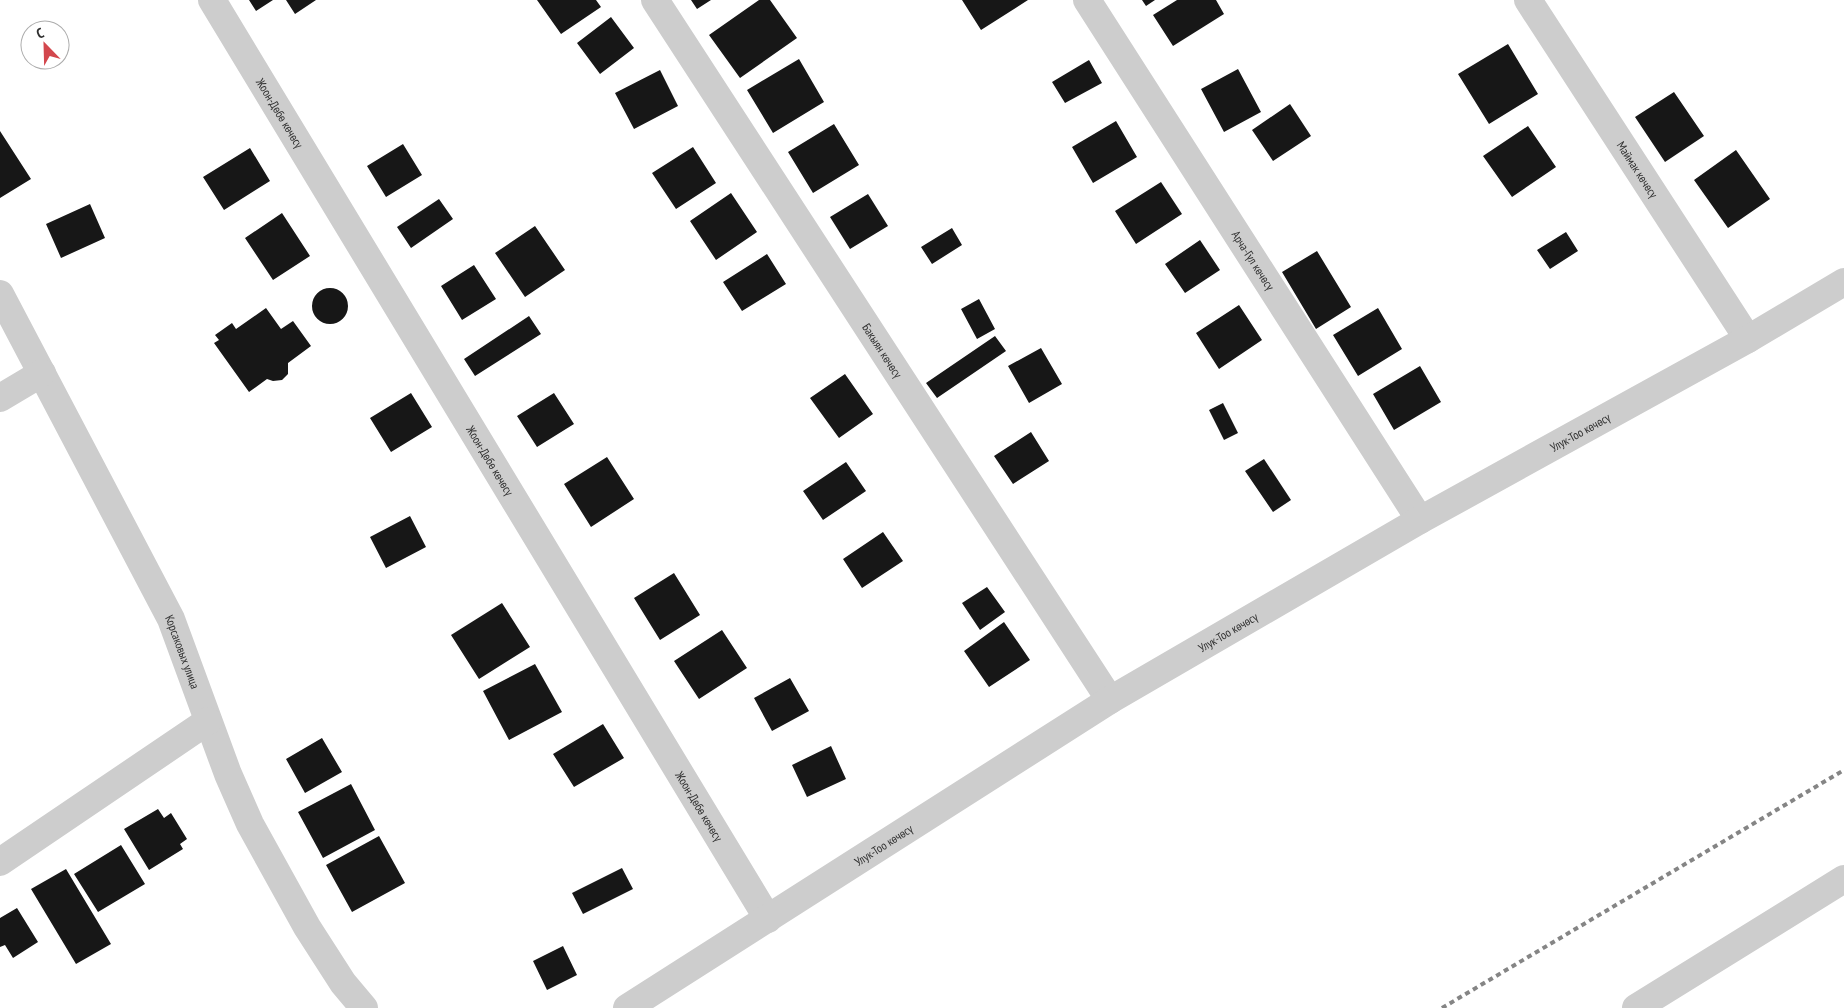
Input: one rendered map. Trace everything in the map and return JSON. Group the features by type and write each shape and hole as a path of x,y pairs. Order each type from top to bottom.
{"street":[{"name":"Жоон-Дөбө көчөсү","path":"212,0 768,919"},
{"name":"Бакыян көчөсү","path":"655,0 1110,700"},
{"name":"Арча-Гүл көчөсү","path":"1087,0 1420,520"},
{"name":"Маймак көчөсү","path":"1528,0 1748,338"},
{"name":"Улук-Тоо көчөсү","path":"627,1008 1110,700 1420,520 1748,338 1844,282"},
{"name":"Корсаковых улица","path":"0,294 170,619 228,774 275,873 343,983 364,1008"},
{"path":"0,398 42,373"},
{"path":"0,862 208,721"},
{"path":"1636,1008 1844,879"}],"building":[{"path":"249,0 273,0 256,11"},
{"path":"286,0 316,0 295,14"},
{"path":"537,0 596,0 601,7 561,34"},
{"path":"691,0 711,0 697,9"},
{"path":"759,0 770,0 797,38 740,78 709,35"},
{"path":"962,0 1028,0 981,30"},
{"path":"1142,0 1155,0 1146,6"},
{"path":"1177,0 1216,0 1224,14 1173,46 1153,15"},
{"path":"611,17 634,48 600,74 577,43"},
{"path":"1508,44 1538,94 1489,124 1458,74"},
{"path":"799,59 824,102 773,133 747,90"},
{"path":"1089,60 1102,83 1065,103 1052,82"},
{"path":"1238,69 1261,112 1224,132 1201,89"},
{"path":"660,70 678,106 634,129 615,93"},
{"path":"1674,92 1704,136 1665,162 1635,117"},
{"path":"1290,104 1311,136 1273,161 1252,130"},
{"path":"1116,121 1137,157 1093,183 1072,147"},
{"path":"834,124 859,165 813,193 788,152"},
{"path":"1528,126 1556,167 1512,197 1483,156"},
{"path":"0,131 31,179 0,198"},
{"path":"403,144 422,175 386,197 367,166"},
{"path":"693,147 716,183 676,209 652,173"},
{"path":"250,148 270,181 224,210 203,177"},
{"path":"1736,150 1770,199 1728,228 1694,180"},
{"path":"1161,182 1182,214 1136,244 1115,211"},
{"path":"731,193 757,232 716,260 690,221"},
{"path":"868,194 888,226 850,249 830,217"},
{"path":"439,199 453,219 411,248 397,227"},
{"path":"90,204 105,238 61,258 46,224"},
{"path":"282,213 310,256 273,280 245,238"},
{"path":"535,226 565,270 525,297 495,253"},
{"path":"952,228 962,245 932,264 921,247"},
{"path":"1566,232 1578,251 1550,269 1537,250"},
{"path":"1200,240 1220,270 1185,293 1165,264"},
{"path":"1317,251 1351,307 1316,329 1282,272"},
{"path":"767,254 786,284 742,311 723,282"},
{"path":"474,265 496,299 462,320 441,286"},
{"path":"330,288 342,294 348,306 342,318 330,324 318,318 312,306 318,294"},
{"path":"979,299 995,329 977,339 961,309"},
{"path":"1239,305 1262,340 1219,369 1196,333"},
{"path":"266,308 281,329 293,321 311,346 288,363 288,374 282,380 273,381 267,379 249,392 214,343 219,340 215,335 232,323 236,329"},
{"path":"1378,308 1402,349 1358,376 1333,335"},
{"path":"529,316 541,334 475,376 464,359"},
{"path":"995,336 1006,351 937,398 926,383"},
{"path":"1041,348 1062,384 1029,403 1008,366"},
{"path":"1420,366 1441,402 1394,430 1373,394"},
{"path":"845,374 873,414 839,438 810,398"},
{"path":"411,393 432,427 391,452 370,418"},
{"path":"554,393 574,424 537,447 517,416"},
{"path":"1223,403 1238,433 1224,440 1209,410"},
{"path":"1031,432 1049,461 1013,484 994,456"},
{"path":"607,457 634,499 591,527 564,484"},
{"path":"1264,459 1291,500 1273,512 1245,471"},
{"path":"846,462 866,491 823,520 803,491"},
{"path":"410,516 426,547 386,568 370,537"},
{"path":"883,532 903,561 862,588 843,559"},
{"path":"674,573 700,615 660,640 634,598"},
{"path":"987,587 1005,612 980,630 962,603"},
{"path":"502,603 530,647 479,679 451,635"},
{"path":"1004,622 1030,660 989,687 964,651"},
{"path":"722,630 747,668 699,699 674,661"},
{"path":"535,664 562,712 509,740 483,691"},
{"path":"790,678 809,711 772,731 754,698"},
{"path":"603,724 624,758 574,787 553,754"},
{"path":"322,738 342,772 305,793 286,759"},
{"path":"831,746 846,779 807,797 792,765"},
{"path":"351,784 375,830 323,858 298,812"},
{"path":"158,809 164,818 171,813 187,839 180,844 183,849 149,870 124,829"},
{"path":"379,836 405,883 352,912 326,865"},
{"path":"121,845 145,884 98,912 74,874"},
{"path":"622,868 633,889 583,914 572,893"},
{"path":"66,869 111,944 76,964 31,889"},
{"path":"17,908 38,942 13,958 5,945 0,947 0,918"},
{"path":"563,946 577,975 547,990 533,961"}],"railway":[{"path":"1442,1008 1844,770"}]}
